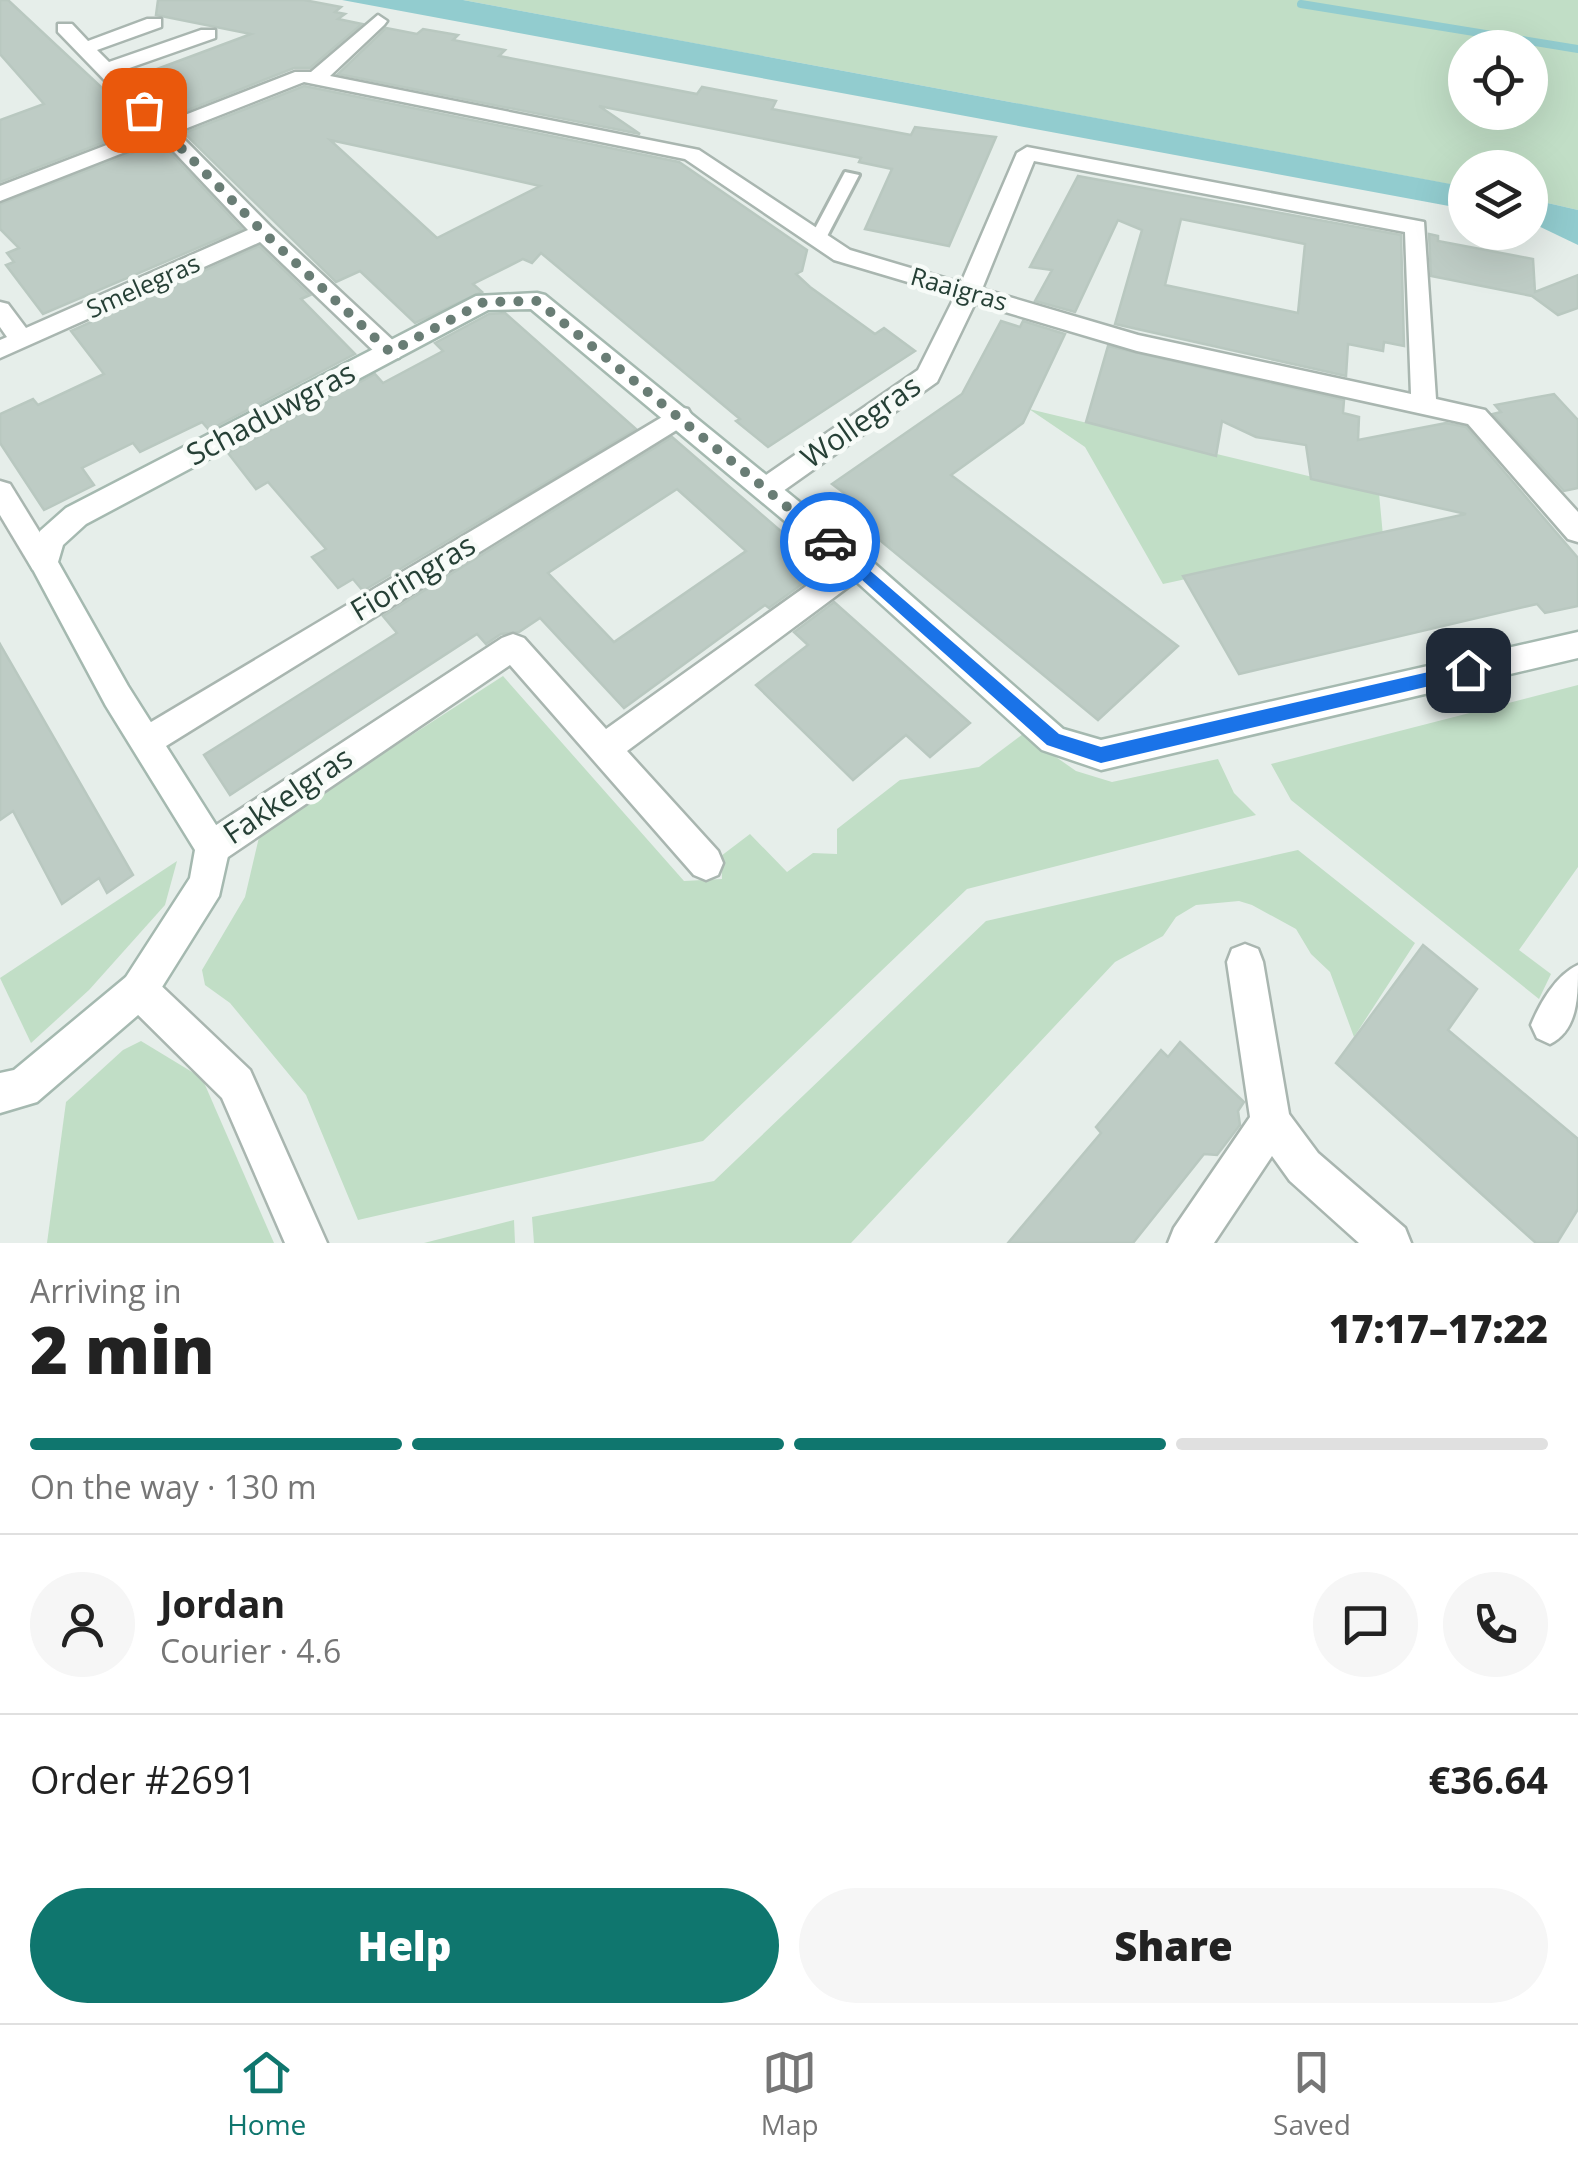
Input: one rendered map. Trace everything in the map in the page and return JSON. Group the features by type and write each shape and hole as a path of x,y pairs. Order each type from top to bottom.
{"street":[{"name":"Raaigras","path":"316,78 378,21"},
{"path":"84,49 154,23"},
{"path":"65,28 263,232 390,352"},
{"path":"104,70 208,34"},
{"name":"Raaigras","path":"0,194 302,76 692,154 842,255 1137,344 1476,417 1578,532"},
{"name":"Wollegras","path":"766,489 928,376 970,292 1028,153 1416,227 1424,407"},
{"name":"Smelegras","path":"11,345 263,232"},
{"name":"Schaduwgras","path":"43,562 50,539 76,516 484,302 537,301 857,565 1053,740 1101,755 1578,644"},
{"path":"0,310 11,345"},
{"name":"Fioringras","path":"147,741 680,416"},
{"path":"0,491 81,636 213,846"},
{"path":"605,748 857,565"},
{"name":"Fakkelgras","path":"11,1090 139,990 207,884 213,846 513,647 706,863"},
{"path":"1244,962 1271,1122 1304,1167 1390,1243"},
{"path":"1550,1026 1578,984"},
{"path":"139,990 236,1084 306,1243"},
{"path":"1189,1243 1271,1122"}],"lane":[{"path":"818,238 851,175"}],"green space":[{"path":"463,0 1578,0 1578,210 1548,203 1548,150 1448,150 1448,184"},
{"path":"1029,409 1379,493 1383,536 1163,584 1085,447"},
{"path":"503,676 684,881 722,879 721,856 750,834 787,872 813,853 837,854 837,829 900,780 979,767 1023,734 1076,771 1112,782 1218,759 1234,793 1256,815 967,889 703,1141 358,1220 306,1095 230,1003 205,985 202,970 245,897 260,833"},
{"path":"1578,685 1578,867 1519,950 1551,974 1539,999 1291,800 1271,764"},
{"path":"1298,850 1415,943 1354,1037 1330,972 1311,954 1296,929 1239,901 1196,905 1176,917 1163,936 1115,962 851,1243 534,1243 532,1217 714,1181 986,921"},
{"path":"177,861 165,905 89,990 31,1043 0,978"},
{"path":"141,1041 202,1078 274,1243 47,1243 66,1102 123,1050"},
{"path":"514,1220 515,1243 424,1243"}],"water":[{"path":"342,0 463,0 1448,184 1448,206"},
{"path":"1548,203 1578,210 1578,245 1548,231"}],"building":[{"path":"0,0 8,0 144,127 0,182 0,120 44,104 0,54"},
{"path":"158,0 304,0 341,7 335,12 345,14 338,19 362,24 310,68 294,68 168,118 130,79 251,34 156,15"},
{"path":"386,28 458,35 453,40 505,50 499,56 697,94 702,87 776,101 772,109 911,135 915,127 996,137 949,246 865,229 892,169 859,162 861,158 599,106 640,134 338,74"},
{"path":"304,86 679,162 807,250 802,271 796,274 810,287 875,334 884,328 915,351 768,447 736,421 740,419 541,253 532,263 523,259 473,284 482,292 415,323 360,271 336,282 184,133","holes":["330,140 540,186 437,238"]},
{"path":"160,142 242,229 43,314 6,265 14,262 7,253 19,248 0,229 0,204"},
{"path":"1078,176 1401,235 1404,346 1384,342 1383,351 1348,344 1346,376 1115,324 1142,230 1118,220 1075,312 1035,301 1052,270 1030,267","holes":["1181,219 1305,244 1298,313 1165,285"]},
{"path":"1429,234 1448,243 1448,250 1486,250 1533,259 1535,292 1578,275 1578,308 1558,315 1532,296 1431,276"},
{"path":"259,246 310,295 301,299 355,354 209,430 202,422 140,452 133,443 82,468 94,485 44,510 0,443 0,414 33,399 38,405 104,374 71,331"},
{"path":"505,313 636,429 363,591 353,579 338,588 312,557 326,549 268,482 256,489 228,453 375,374 383,383 443,351 435,343 489,314"},
{"path":"1001,321 1020,327 1023,321 1065,334 1023,423 951,475 1178,646 1098,720 836,504 848,496 832,484 962,394"},
{"path":"1108,346 1344,400 1343,413 1359,417 1358,440 1446,423 1466,427 1578,558 1578,606 1545,613 1537,604 1239,674 1183,576 1466,514 1311,479 1306,445 1256,437 1222,421 1216,456 1086,422"},
{"path":"1554,394 1578,420 1578,488 1564,491 1493,414 1501,412 1495,405"},
{"path":"672,437 820,565 804,577 808,580 769,608 765,605 624,708 540,618 519,632 501,634 486,644 477,634 230,795 204,755 397,633 383,616","holes":["677,489 746,551 614,642 548,573"]},
{"path":"834,602 970,723 930,757 906,735 853,780 756,685 808,645 794,632"},
{"path":"0,644 133,875 107,893 99,878 62,904 13,811 0,820"},
{"path":"1423,945 1477,989 1448,1030 1578,1139 1578,1209 1557,1243 1536,1243 1336,1063"},
{"path":"1180,1042 1244,1102 1238,1111 1240,1125 1217,1155 1204,1154 1133,1243 1008,1243 1101,1133 1096,1127 1161,1050 1168,1057"}],"waterway":[{"path":"1301,4 1578,49"}],"way so far":[{"path":"144,110 263,232 390,352 484,302 537,301 830,542"}],"route":[{"path":"830,542 1053,740 1101,755 1468,670"}]}
